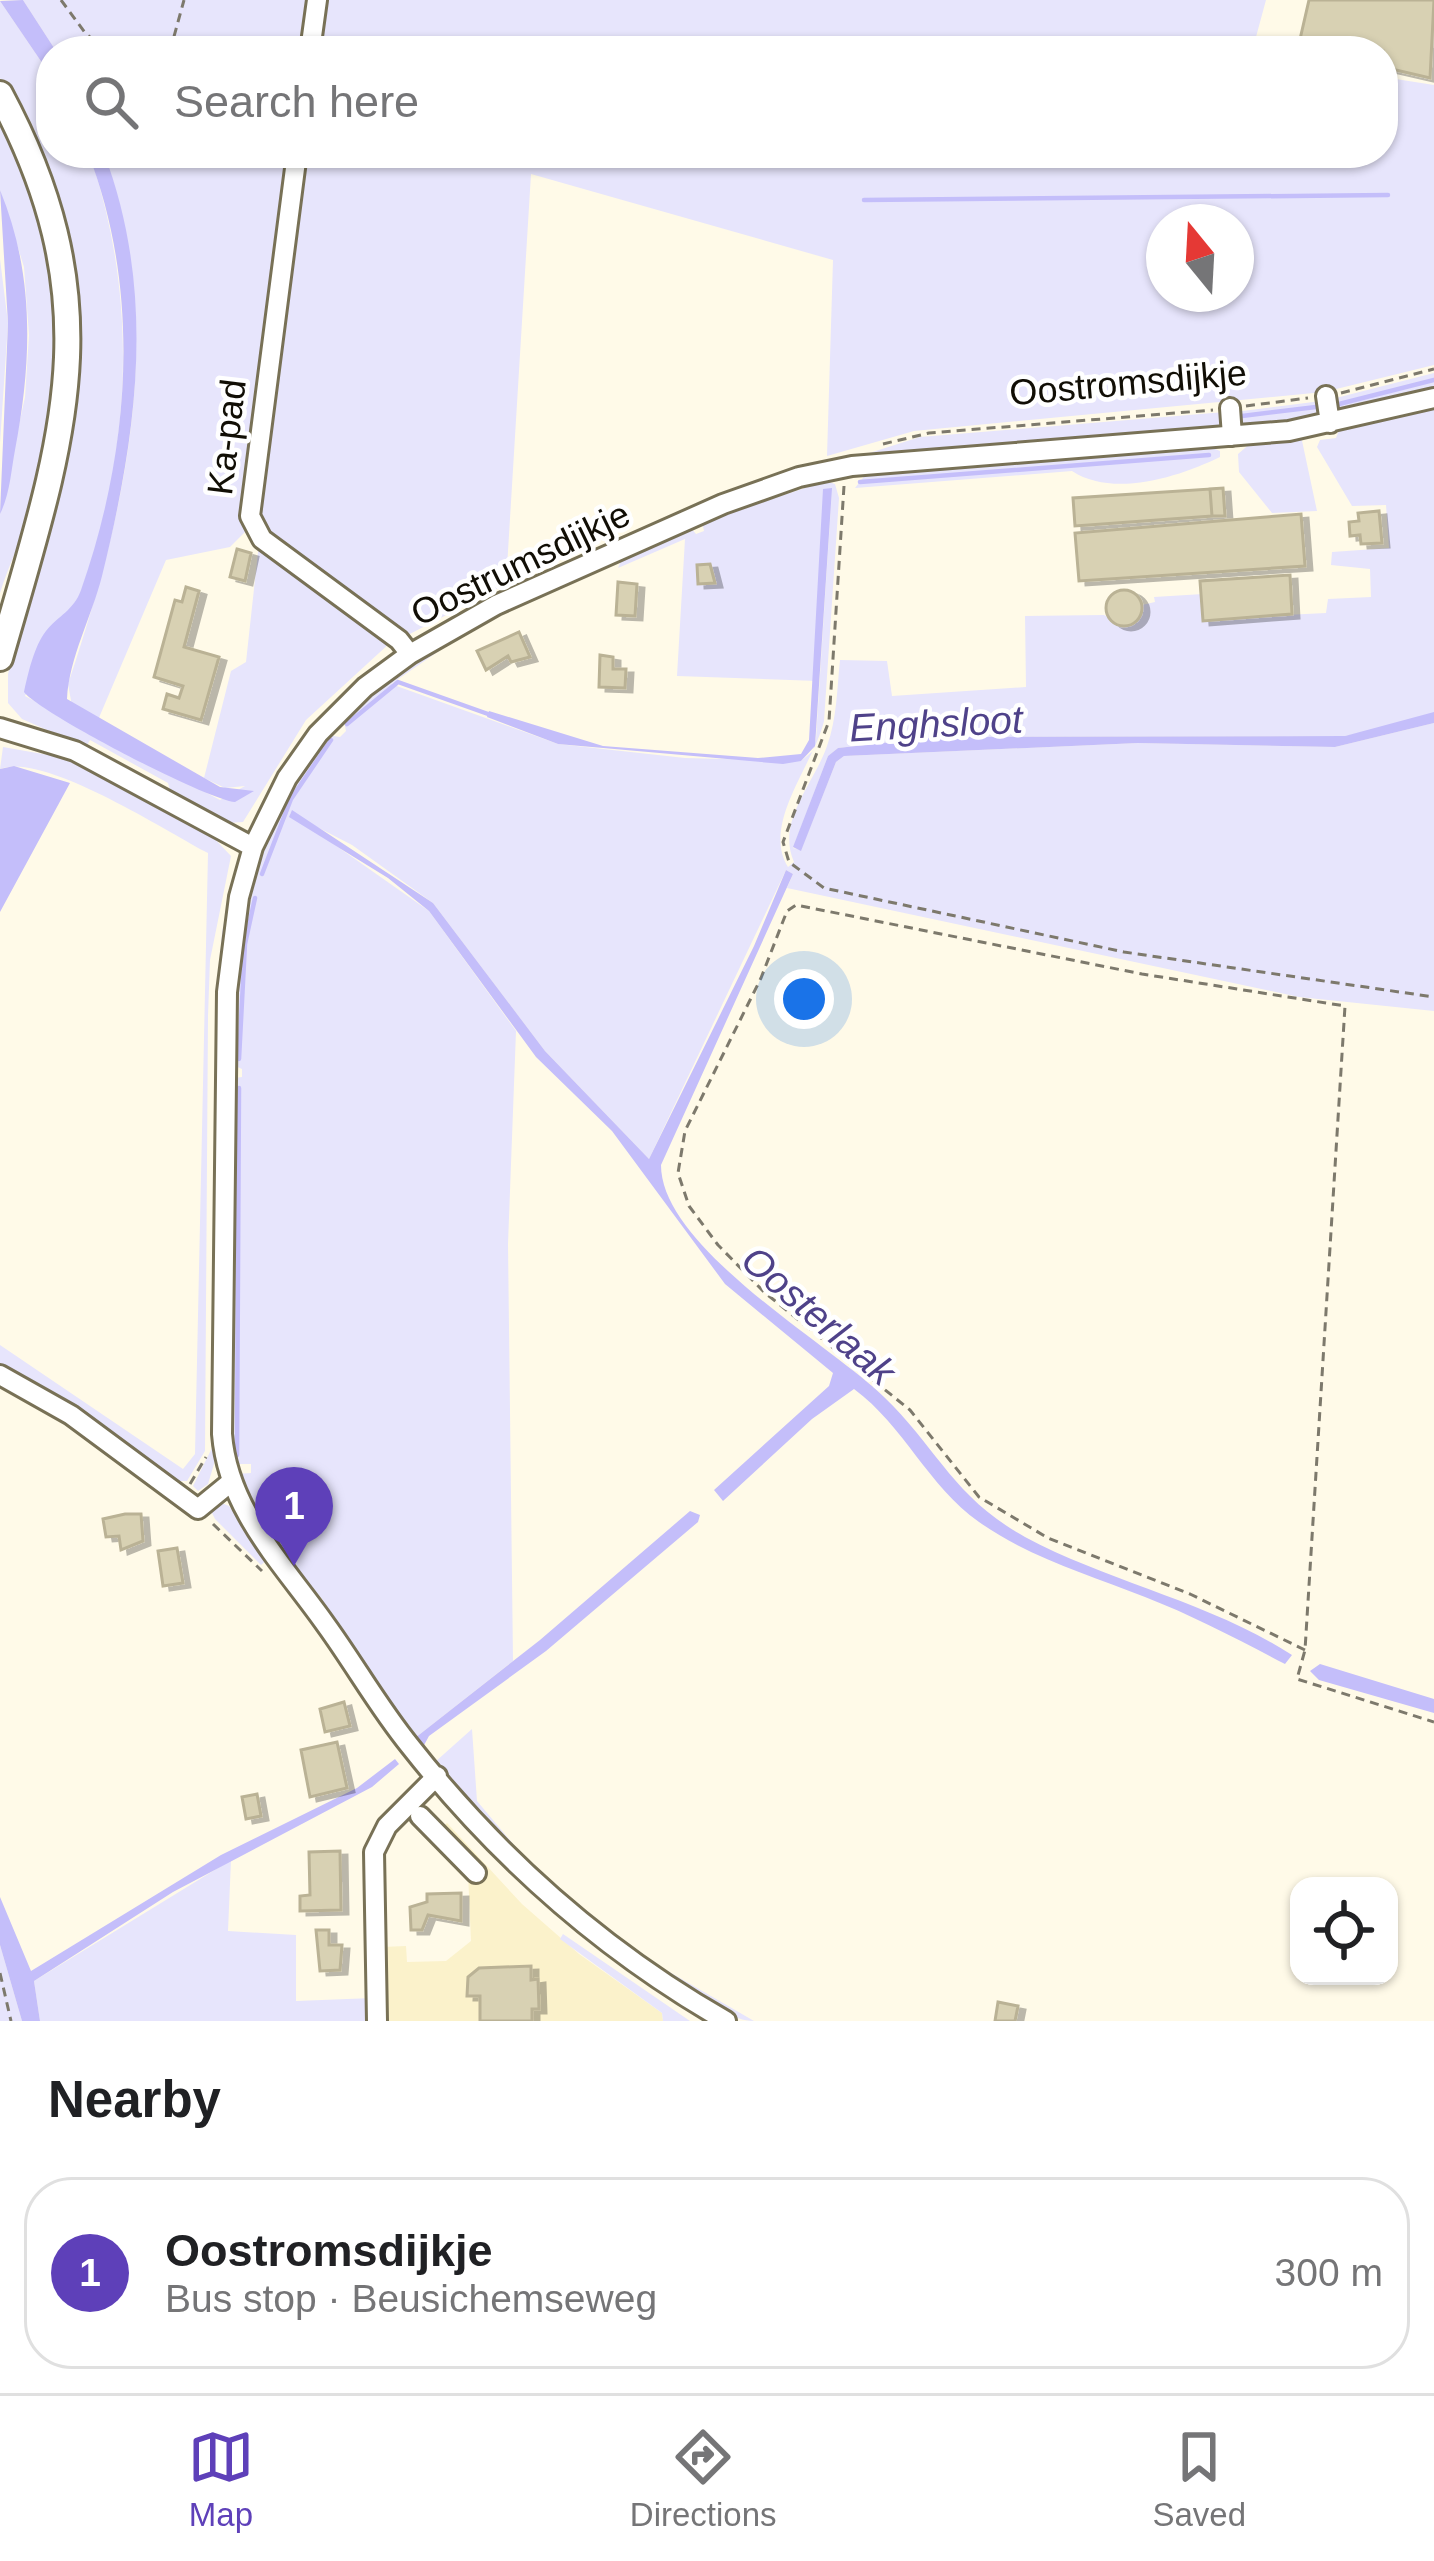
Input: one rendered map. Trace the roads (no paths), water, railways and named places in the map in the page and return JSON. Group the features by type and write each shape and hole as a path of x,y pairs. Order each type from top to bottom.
{"main road":[{"path":"0,94 52,216 64,284 68,404 47,497 0,658"}],"street":[{"path":"312,36 317,0"},
{"name":"Ka-pad","path":"295,168 250,517 262,539 410,654"},
{"path":"1326,396 1330,424"},
{"name":"Oostromsdijkje","path":"837,468 1232,436 1330,424 1434,398"},
{"path":"1230,408 1232,436"},
{"name":"Oostrumsdijkje","path":"726,2021 593,1936 529,1879 410,1747 262,1539 231,1481 222,1435 227,992 236,917 253,847 287,778 318,734 365,686 496,605 723,504 837,468"},
{"path":"0,728 75,751 253,847"},
{"path":"0,1376 71,1415 198,1509 231,1481"},
{"path":"377,2021 374,1852 387,1826 437,1776"},
{"path":"421,1816 476,1874"}],"waterway":[{"path":"864,200 1388,195"},
{"path":"1339,404 1434,380"},
{"path":"1242,416 1316,407"},
{"path":"860,482 1209,455"},
{"path":"347,724 398,682 488,714"},
{"path":"262,874 291,799 331,740"},
{"path":"239,1059 245,944 255,898"},
{"path":"237,1455 239,1088"}],"place":[{"name":"Oostromsdijkje","path":"294,1566"}],"water label":[{"name":"Enghsloot","path":"936,723"},
{"name":"Oosterlaak","path":"819,1315"}]}
